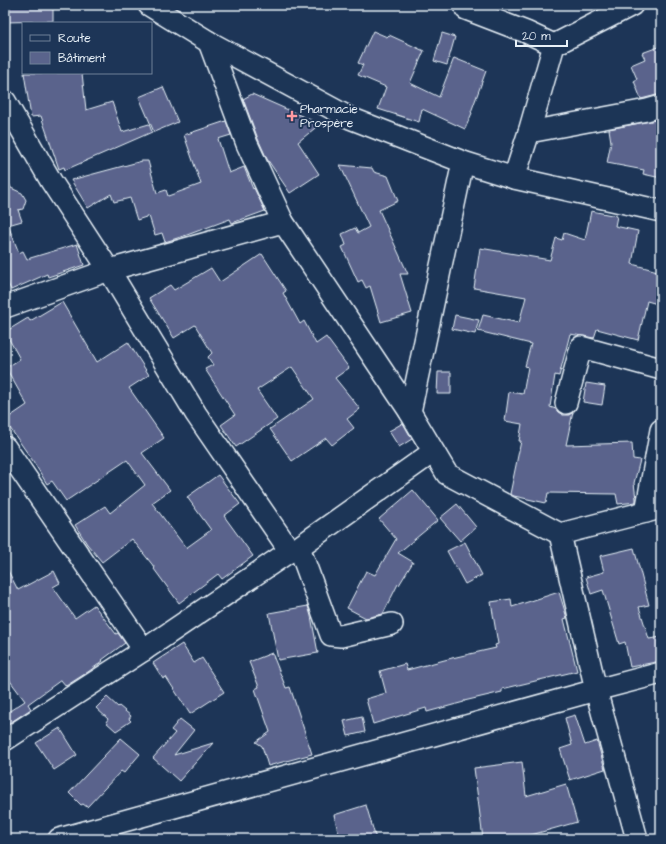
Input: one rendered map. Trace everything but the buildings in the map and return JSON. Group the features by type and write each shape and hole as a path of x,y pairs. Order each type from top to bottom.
{"street":[{"path":"149,5 209,42 350,118 463,162 514,178 661,211"},
{"path":"514,178 554,45 632,5"},
{"path":"466,9 526,32 554,45"},
{"path":"209,42 247,144 283,222 410,412 446,474 560,534 654,510 661,430"},
{"path":"5,101 51,181 109,270 196,414 294,549 331,635 341,636 392,624"},
{"path":"529,132 647,110 661,106"},
{"path":"410,412 463,162"},
{"path":"5,307 109,270 283,222"},
{"path":"566,403 581,348 661,369"},
{"path":"5,447 144,650"},
{"path":"5,740 144,650 294,549 433,452"},
{"path":"560,534 596,690 637,839"},
{"path":"59,839 661,673"}],"place":[{"name":"Pharmacie Prospère","path":"292,116"}]}
